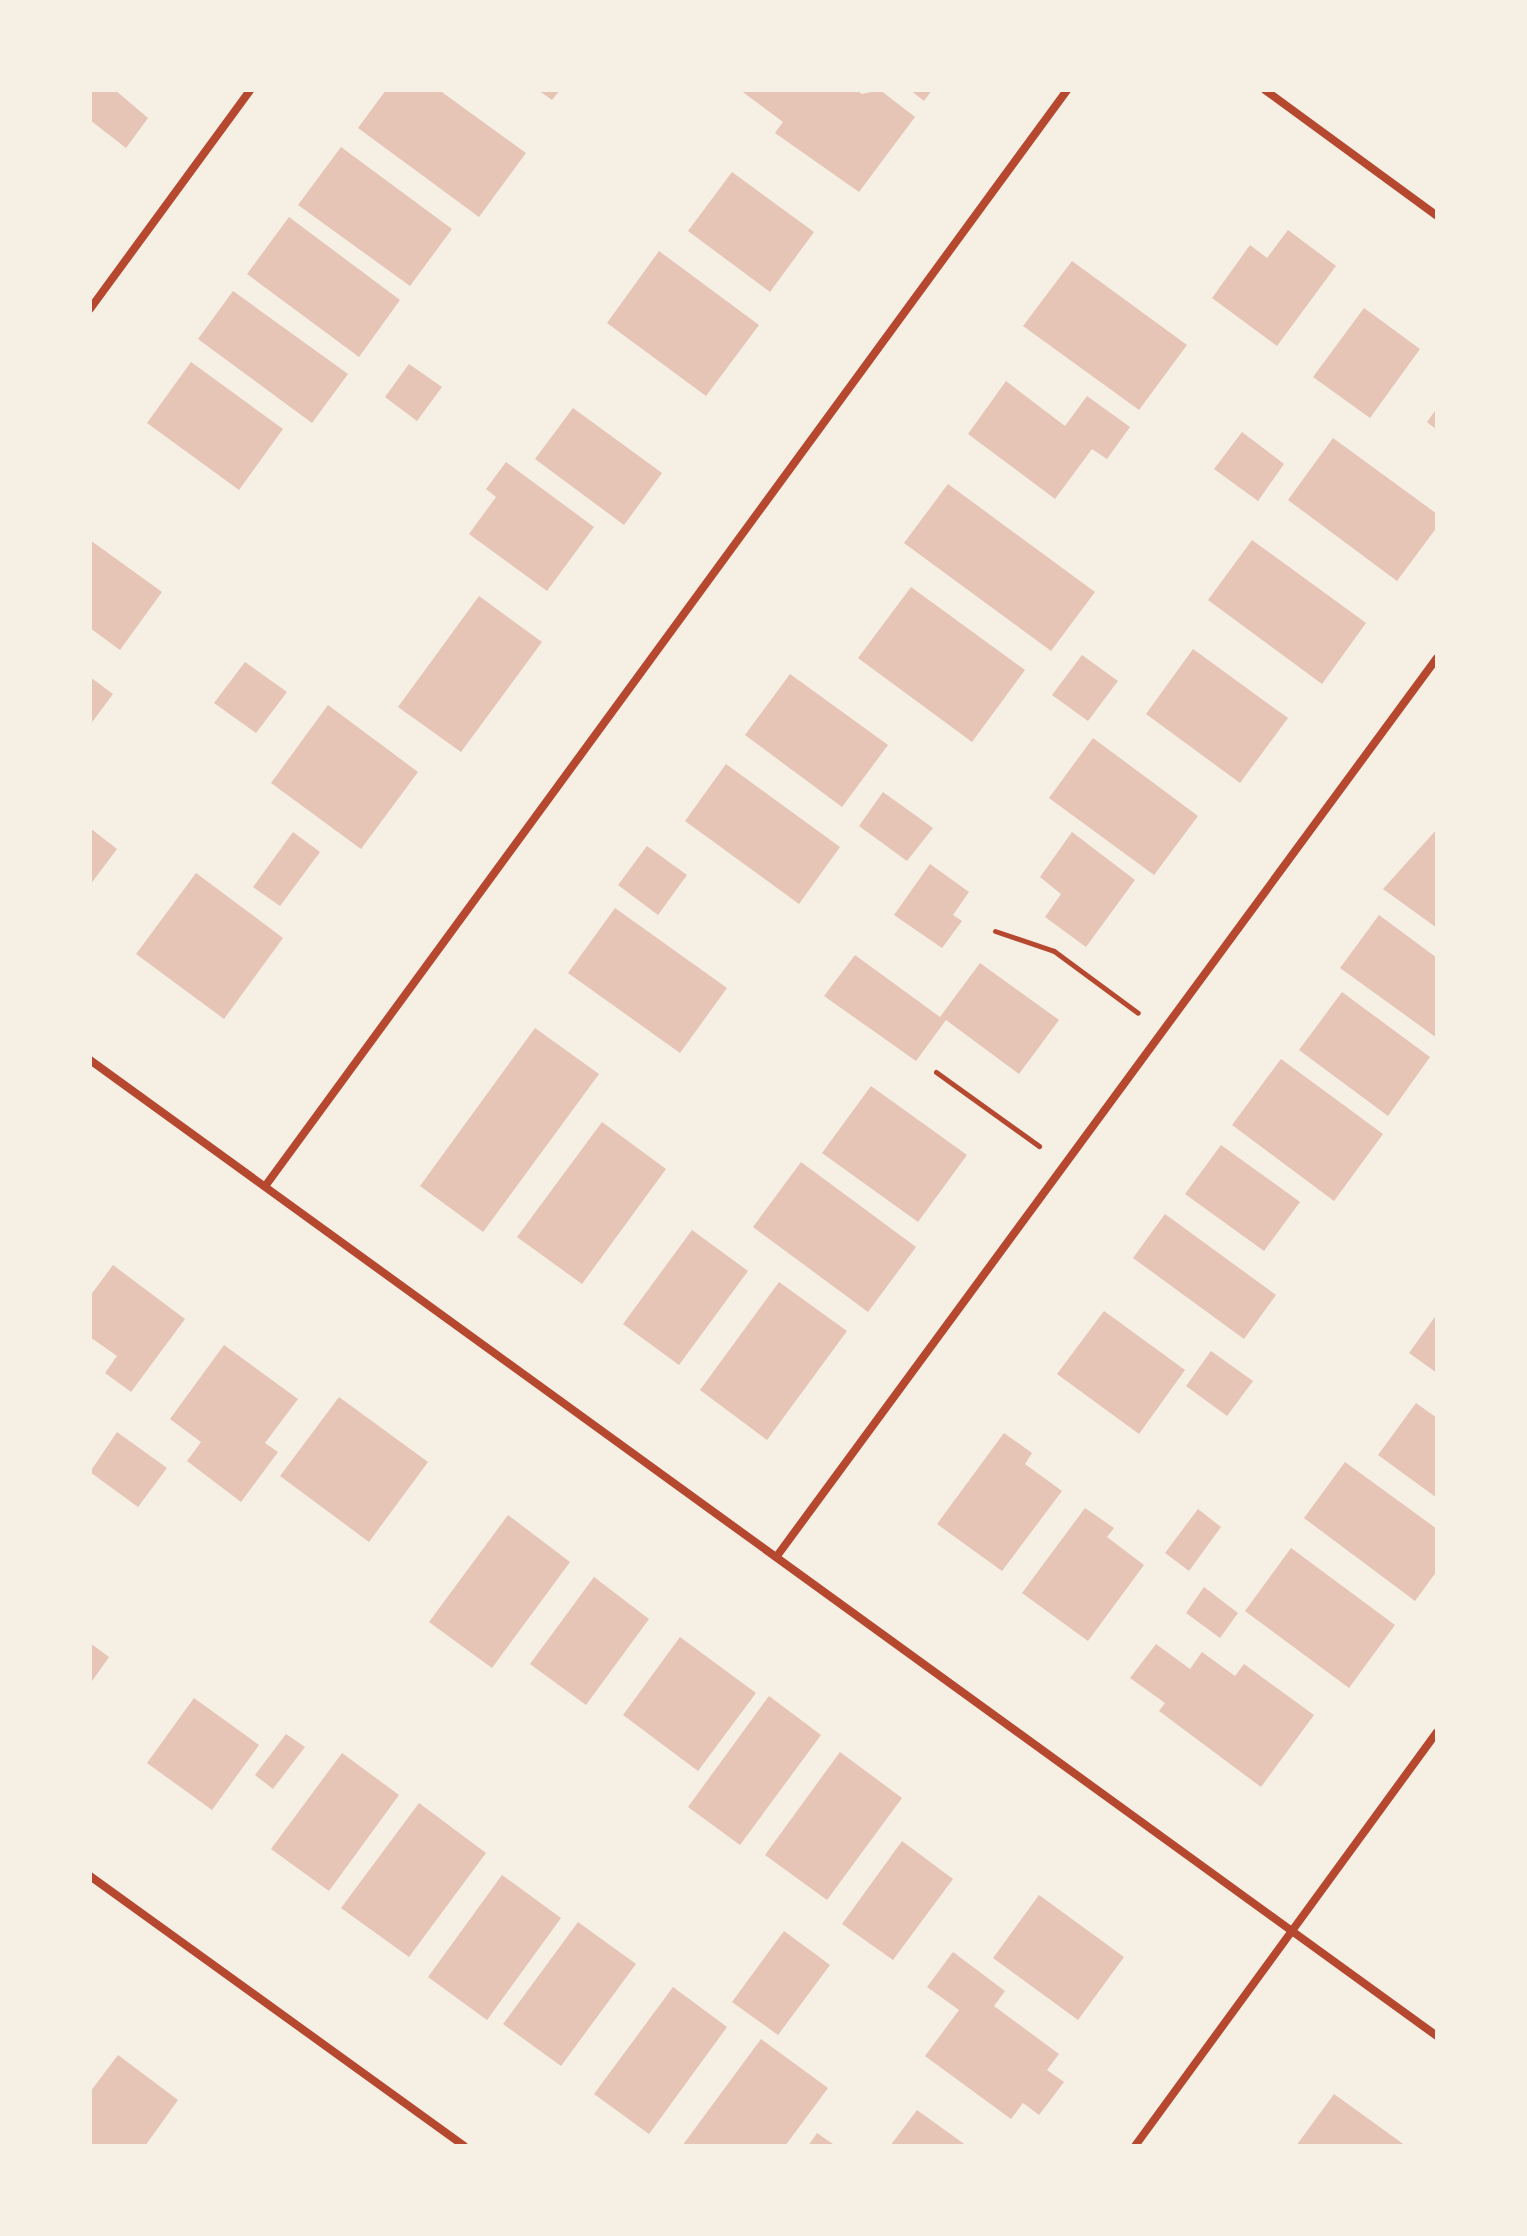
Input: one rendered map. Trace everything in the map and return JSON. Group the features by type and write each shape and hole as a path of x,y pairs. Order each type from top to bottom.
{"street":[{"path":"90,309 250,90"},
{"path":"266,1185 1067,90"},
{"path":"1265,90 1437,216"},
{"path":"777,1556 1437,658"},
{"path":"90,1060 1294,1929 1437,2036"},
{"path":"1135,2146 1437,1732"},
{"path":"90,1876 464,2146"}],"path":[{"path":"995,931 1054,951 1163,1032"},
{"path":"936,1072 1065,1165"}],"building":[{"path":"90,90 115,90 148,118 126,148 90,120"},
{"path":"386,90 439,90 526,153 479,217 358,128"},
{"path":"538,90 560,90 552,100"},
{"path":"740,90 856,90 862,94 880,90 915,117 859,192 775,133 783,122"},
{"path":"910,90 932,90 924,101"},
{"path":"341,147 452,229 410,286 298,205"},
{"path":"732,172 814,232 770,292 688,231"},
{"path":"289,217 400,300 359,357 247,274"},
{"path":"1288,230 1336,266 1277,346 1212,298 1250,245 1267,258"},
{"path":"659,251 759,325 706,396 607,323"},
{"path":"1072,261 1187,345 1139,410 1023,326"},
{"path":"233,291 348,374 312,423 198,339"},
{"path":"1364,308 1420,349 1370,418 1313,377"},
{"path":"191,362 283,429 239,490 147,423"},
{"path":"409,364 442,387 417,421 385,397"},
{"path":"1006,381 1065,426 1087,396 1130,427 1107,459 1092,449 1055,499 968,434"},
{"path":"573,408 662,473 624,525 535,459"},
{"path":"1437,408 1437,430 1427,422"},
{"path":"1242,432 1284,464 1258,501 1214,469"},
{"path":"1333,438 1437,514 1437,527 1397,581 1288,500"},
{"path":"506,462 594,527 547,591 469,534 496,497 486,489"},
{"path":"948,484 1095,592 1051,651 904,543"},
{"path":"90,540 162,592 120,650 90,628"},
{"path":"1252,540 1366,623 1322,684 1208,600"},
{"path":"911,587 1025,670 972,742 858,658"},
{"path":"479,596 542,642 461,752 398,707"},
{"path":"1193,649 1288,718 1240,783 1146,714"},
{"path":"1082,655 1118,681 1088,721 1052,695"},
{"path":"245,662 287,692 256,733 214,703"},
{"path":"790,674 888,745 842,807 745,735"},
{"path":"90,677 113,694 90,725"},
{"path":"328,705 418,772 361,849 271,783"},
{"path":"1093,738 1198,816 1154,875 1049,798"},
{"path":"726,764 840,847 799,904 685,821"},
{"path":"883,792 933,828 907,861 859,826"},
{"path":"90,828 117,849 90,885"},
{"path":"1437,829 1437,928 1383,889"},
{"path":"293,832 320,852 280,906 253,887"},
{"path":"1072,832 1135,880 1086,947 1045,917 1061,894 1040,877"},
{"path":"647,846 687,875 658,915 618,885"},
{"path":"930,864 969,892 953,915 962,921 942,948 894,915"},
{"path":"196,873 283,938 224,1019 136,954"},
{"path":"615,908 727,988 680,1053 568,973"},
{"path":"1379,915 1437,958 1437,1038 1340,968"},
{"path":"855,955 940,1017 980,963 1059,1020 1019,1074 946,1020 916,1061 824,996"},
{"path":"1342,992 1430,1057 1388,1116 1299,1050"},
{"path":"535,1028 599,1074 483,1232 420,1186"},
{"path":"1281,1059 1383,1134 1334,1201 1232,1125"},
{"path":"871,1086 967,1155 918,1222 822,1153"},
{"path":"602,1122 666,1169 582,1284 517,1237"},
{"path":"1221,1145 1300,1202 1264,1251 1185,1194"},
{"path":"801,1162 916,1247 868,1312 753,1227"},
{"path":"1165,1214 1276,1295 1244,1339 1133,1258"},
{"path":"692,1230 748,1271 679,1365 623,1324"},
{"path":"113,1265 185,1319 131,1392 105,1373 117,1356 90,1337 90,1296"},
{"path":"779,1282 847,1331 767,1440 700,1390"},
{"path":"1104,1311 1185,1370 1139,1434 1057,1374"},
{"path":"1437,1314 1437,1373 1409,1353"},
{"path":"224,1345 298,1399 265,1443 278,1452 241,1502 187,1461 201,1442 170,1419"},
{"path":"1211,1351 1253,1381 1227,1416 1186,1386"},
{"path":"339,1397 428,1462 369,1542 280,1476"},
{"path":"1416,1403 1437,1418 1437,1498 1378,1455"},
{"path":"117,1432 167,1468 138,1507 90,1472"},
{"path":"1004,1433 1032,1453 1025,1464 1062,1491 1002,1571 937,1524"},
{"path":"1345,1462 1437,1529 1437,1571 1415,1601 1304,1518"},
{"path":"1085,1508 1114,1528 1107,1537 1144,1565 1088,1641 1022,1593"},
{"path":"1198,1509 1221,1527 1189,1571 1165,1553"},
{"path":"508,1515 570,1562 492,1668 429,1622"},
{"path":"1291,1548 1395,1625 1349,1688 1245,1611"},
{"path":"594,1577 649,1619 586,1705 530,1664"},
{"path":"1204,1587 1238,1613 1220,1638 1186,1613"},
{"path":"680,1637 756,1693 698,1771 623,1715"},
{"path":"90,1643 109,1657 90,1684"},
{"path":"1156,1644 1190,1669 1202,1652 1235,1676 1244,1664 1314,1715 1261,1787 1159,1711 1165,1703 1130,1678"},
{"path":"769,1696 821,1735 740,1845 688,1807"},
{"path":"194,1698 259,1745 212,1810 147,1763"},
{"path":"286,1734 305,1747 273,1789 255,1775"},
{"path":"840,1752 902,1798 827,1900 765,1855"},
{"path":"342,1753 399,1795 329,1891 271,1849"},
{"path":"419,1803 486,1853 409,1957 341,1908"},
{"path":"902,1841 953,1879 893,1960 842,1924"},
{"path":"502,1875 561,1918 487,2020 428,1977"},
{"path":"1039,1895 1124,1957 1078,2020 993,1958"},
{"path":"578,1922 636,1964 561,2066 503,2024"},
{"path":"784,1931 830,1965 778,2035 732,2002"},
{"path":"953,1952 1005,1991 994,2006 1059,2054 1047,2070 1064,2082 1039,2115 1023,2103 1011,2119 925,2056 959,2010 927,1987"},
{"path":"673,1987 727,2027 649,2134 594,2094"},
{"path":"761,2039 828,2088 785,2146 682,2146"},
{"path":"118,2055 178,2100 145,2146 90,2146 90,2092"},
{"path":"1334,2094 1406,2146 1296,2146"},
{"path":"917,2110 967,2146 890,2146"},
{"path":"817,2133 836,2146 808,2146"}]}
